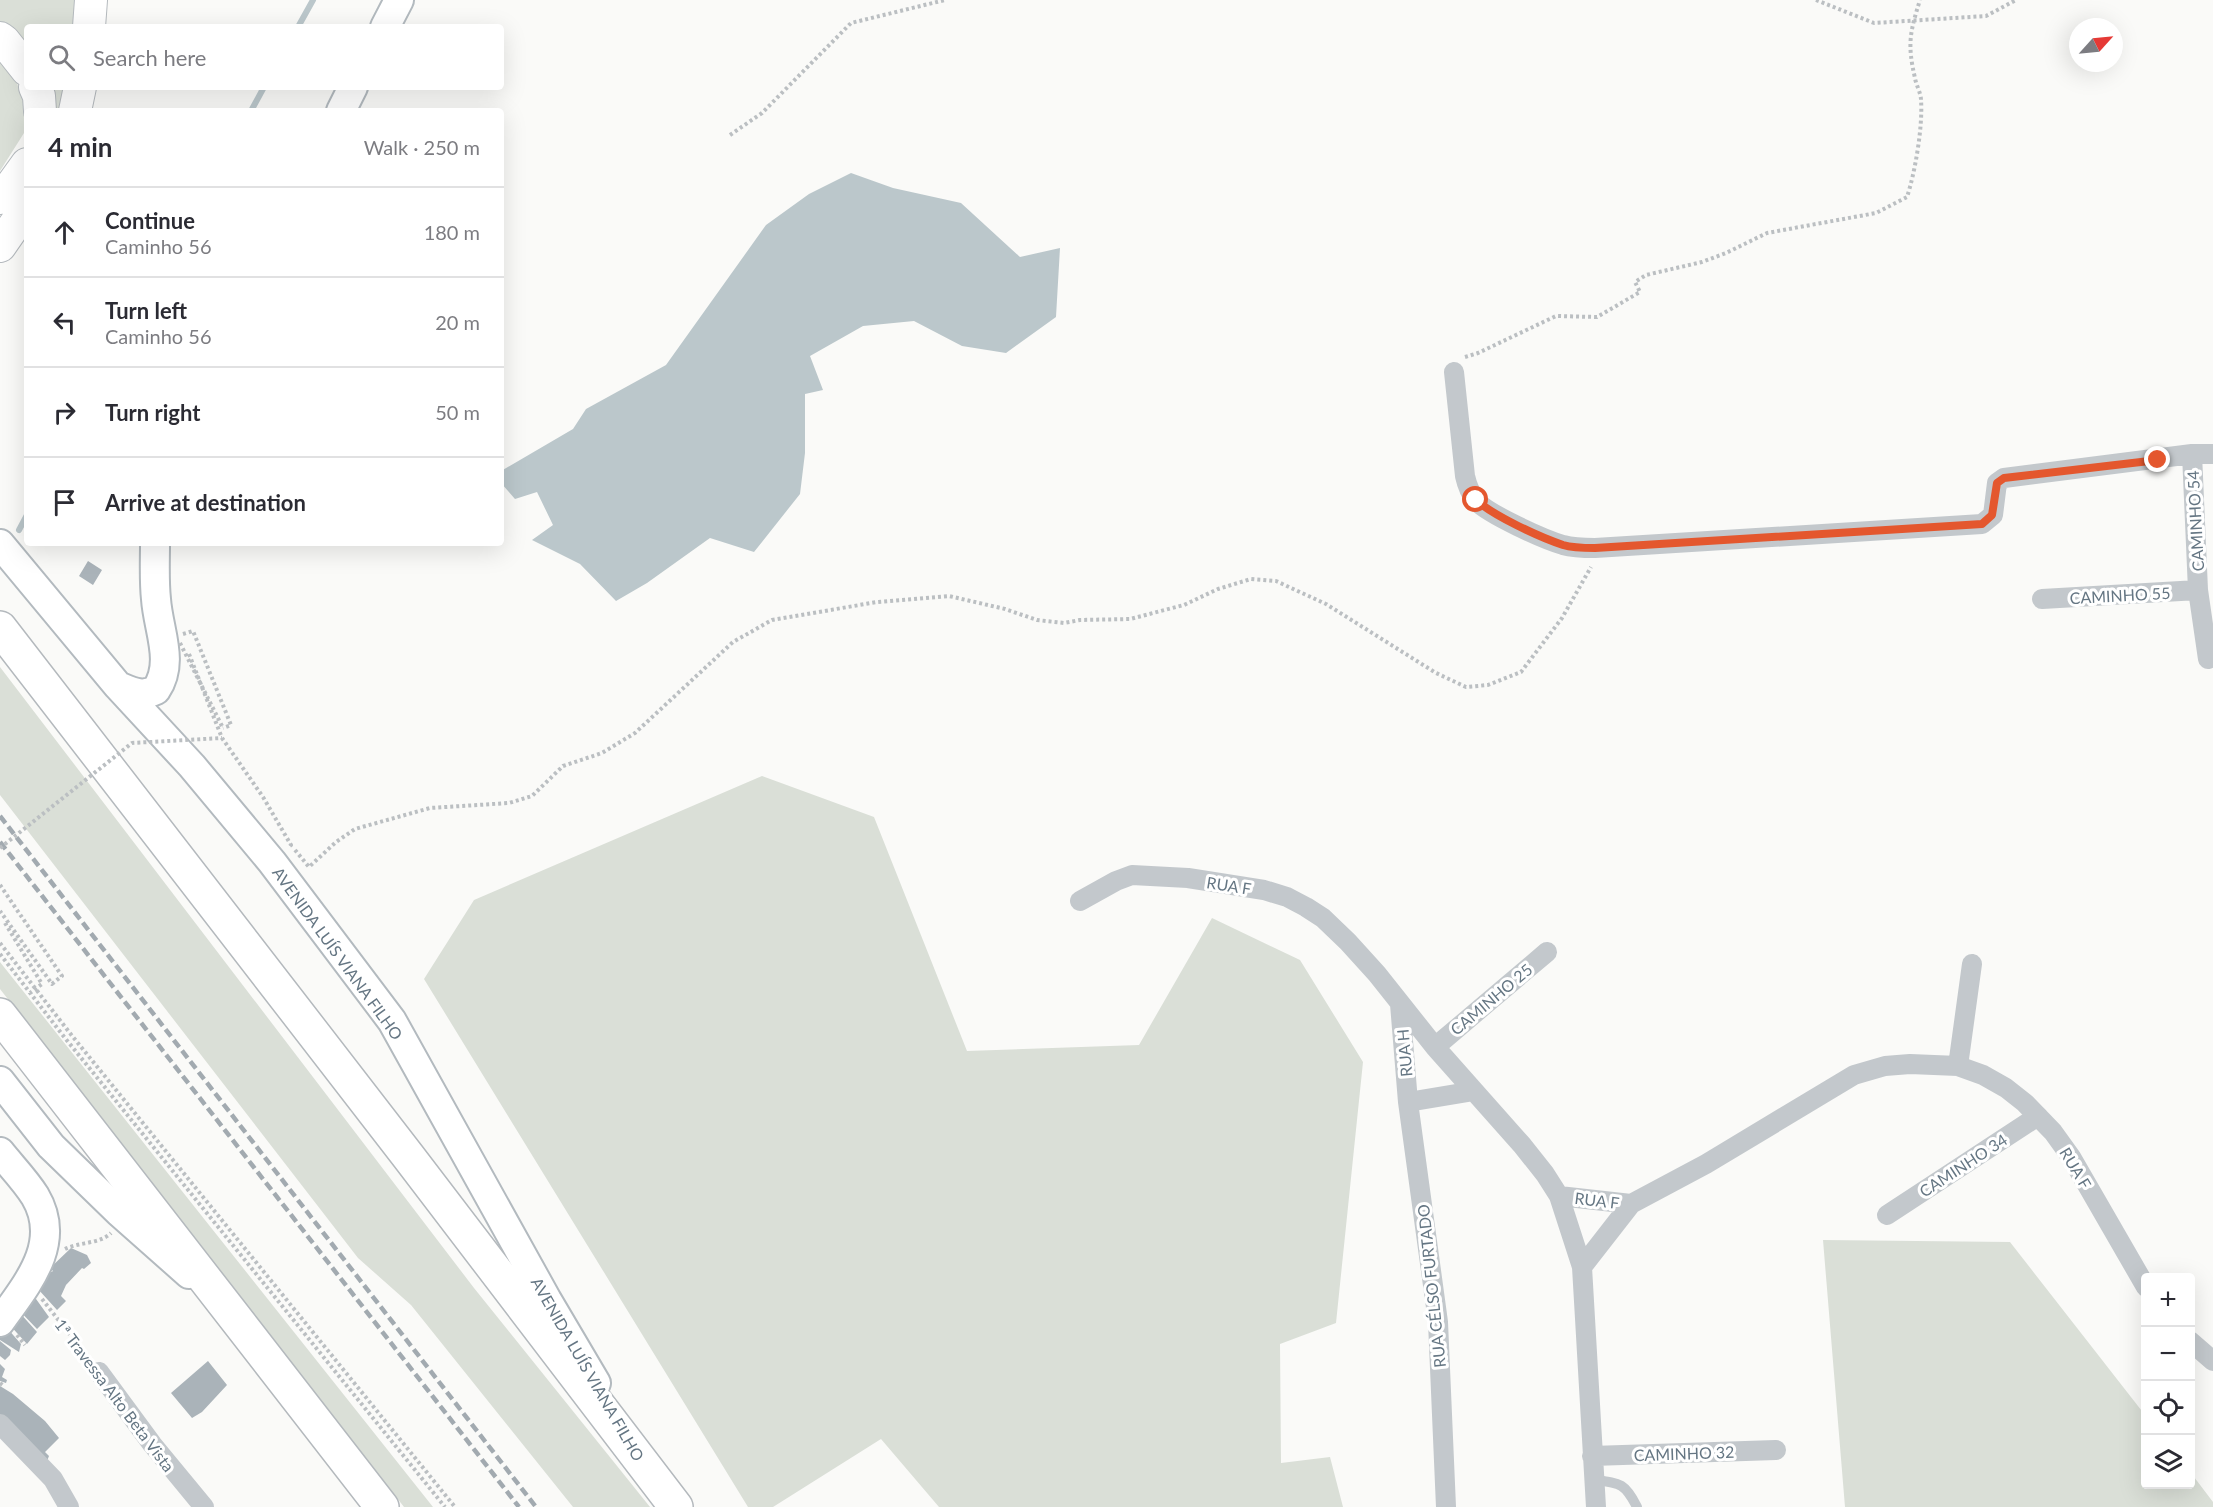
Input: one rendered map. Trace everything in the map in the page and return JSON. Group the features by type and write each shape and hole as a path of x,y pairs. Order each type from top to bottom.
{"highway":[{"name":"AVENIDA LUÍS VIANA FILHO","path":"0,628 676,1507"},
{"path":"0,1015 382,1507"}],"main road":[{"path":"89,24 91,0"},
{"path":"387,24 399,0"},
{"path":"0,38 24,66"},
{"path":"36,90 40,108"},
{"path":"76,108 79,90"},
{"path":"342,108 351,90"},
{"path":"0,198 24,168"},
{"path":"0,246 24,211"},
{"name":"AVENIDA LUÍS VIANA FILHO","path":"0,544 118,686 192,766 272,862 392,1022 547,1300 648,1470"},
{"path":"118,686 145,695 156,690 166,672 156,602 155,546"},
{"path":"0,1081 51,1146 127,1219 230,1310"},
{"path":"0,1152 35,1196 46,1223 44,1247 33,1272 0,1322"}],"street":[{"path":"1454,372 1465,476 1467,486 1476,500 1509,520 1575,548 1982,524 1992,515 1997,483 2009,477 2192,454 2213,454"},
{"name":"CAMINHO 54","path":"2192,454 2198,590 2208,659"},
{"name":"CAMINHO 55","path":"2042,599 2198,590"},
{"name":"RUA F","path":"1080,901 1132,875 1188,878 1264,890 1287,897 1306,907 1323,918 1348,942 1522,1145 1559,1196 1631,1204 1706,1164 1854,1075 1885,1066 1926,1064 1958,1066 1983,1075 2006,1088 2053,1132 2071,1157 2141,1280"},
{"name":"CAMINHO 25","path":"1436,1047 1547,952"},
{"path":"1958,1066 1972,964"},
{"name":"RUA H","path":"1400,1004 1408,1102"},
{"path":"1408,1102 1474,1091"},
{"name":"RUA CÉLSO FURTADO","path":"1408,1102 1438,1322 1446,1507"},
{"name":"CAMINHO 34","path":"1887,1215 2038,1116"},
{"path":"1559,1196 1582,1267 1596,1507"},
{"path":"1582,1267 1631,1204"},
{"path":"2195,1345 2213,1361"},
{"name":"1ª Travessa Alto Beta Vista","path":"99,1372 152,1444 204,1507"},
{"path":"0,1424 52,1479 69,1507"},
{"name":"CAMINHO 32","path":"1592,1456 1776,1449"}],"lane":[{"path":"1595,1480 1621,1484 1630,1493 1637,1507"}],"path":[{"path":"730,135 762,113 851,23 945,0"},
{"path":"1816,0 1875,23 1986,16 2016,0"},
{"path":"1454,372 1449,361 1478,353 1556,316 1597,317 1640,292 1635,282 1646,275 1702,262 1767,233 1876,213 1907,197 1918,142 1921,99 1909,45 1913,21 1920,0"},
{"path":"291,845 309,867 336,842 355,829 430,808 509,803 532,796 563,766 602,753 635,733 734,642 771,620 877,602 949,596 1005,609 1037,620 1055,622 1130,618 1184,605 1218,589 1251,579 1276,581 1326,604 1436,673 1467,687 1488,685 1521,672 1562,618 1603,547"},
{"path":"180,643 201,686 212,707 217,718 223,728 231,725 193,631 182,635 202,686 206,697 222,738 263,797"},
{"path":"0,848 132,743 222,738"},
{"path":"0,885 62,976 52,984 0,913"},
{"path":"0,913 42,984 30,993"},
{"path":"0,943 455,1507"},
{"path":"0,954 445,1507"},
{"path":"33,1272 75,1244 106,1238 127,1219"},
{"name":"1ª Travessa Alto Beta Vista","path":"33,1272 99,1372"}],"shaded area":[{"path":"0,0 82,0 78,24 24,24 24,51 0,27"},
{"path":"0,57 13,71 25,107 24,133 0,171"},
{"path":"44,90 66,90 63,108 48,108"},
{"path":"851,173 893,188 961,203 1020,257 1060,248 1056,317 1006,353 962,346 914,321 863,326 810,356 823,390 805,394 805,453 800,494 754,552 710,538 647,583 616,601 580,564 532,540 553,525 537,492 515,499 504,486 504,469 573,429 586,409 666,365 766,225 809,194"},
{"path":"0,667 474,1288 650,1507 573,1507 411,1305 358,1258 0,795"},
{"path":"762,776 874,817 967,1051 1139,1045 1212,918 1300,960 1363,1062 1336,1323 1280,1344 1281,1463 1330,1457 1343,1507 939,1507 881,1439 773,1507 748,1507 424,979 474,900"},
{"path":"0,962 433,1507 404,1507 0,989"},
{"path":"1823,1240 2010,1242 2141,1410 2141,1489 2195,1489 2195,1478 2213,1502 2213,1507 1845,1507"}],"building":[{"path":"88,561 102,570 93,585 79,576"},
{"path":"71,1248 87,1255 91,1263 84,1269 82,1268 66,1285 61,1296 66,1301 57,1310 38,1289 50,1273 48,1270"},
{"path":"31,1292 49,1317 37,1329 15,1306"},
{"path":"19,1312 37,1332 27,1344 7,1322"},
{"path":"7,1328 21,1344 19,1352 0,1340"},
{"path":"0,1341 11,1350 5,1360 0,1356"},
{"path":"208,1361 227,1385 202,1412 192,1418 171,1393"},
{"path":"0,1364 5,1369 2,1377 7,1380 6,1383 0,1381"},
{"path":"0,1386 45,1421 59,1438 45,1452 49,1456 45,1466 0,1419"}],"waterway":[{"path":"300,24 313,0"},
{"path":"253,108 262,90"},
{"path":"19,530 24,521"}],"railway":[{"path":"0,816 536,1507"},
{"path":"0,842 519,1507"}],"route":[{"path":"1476,500 1509,520 1562,544 1575,548 1595,548 1982,524 1992,515 1997,483 2004,478 2158,460"}]}
